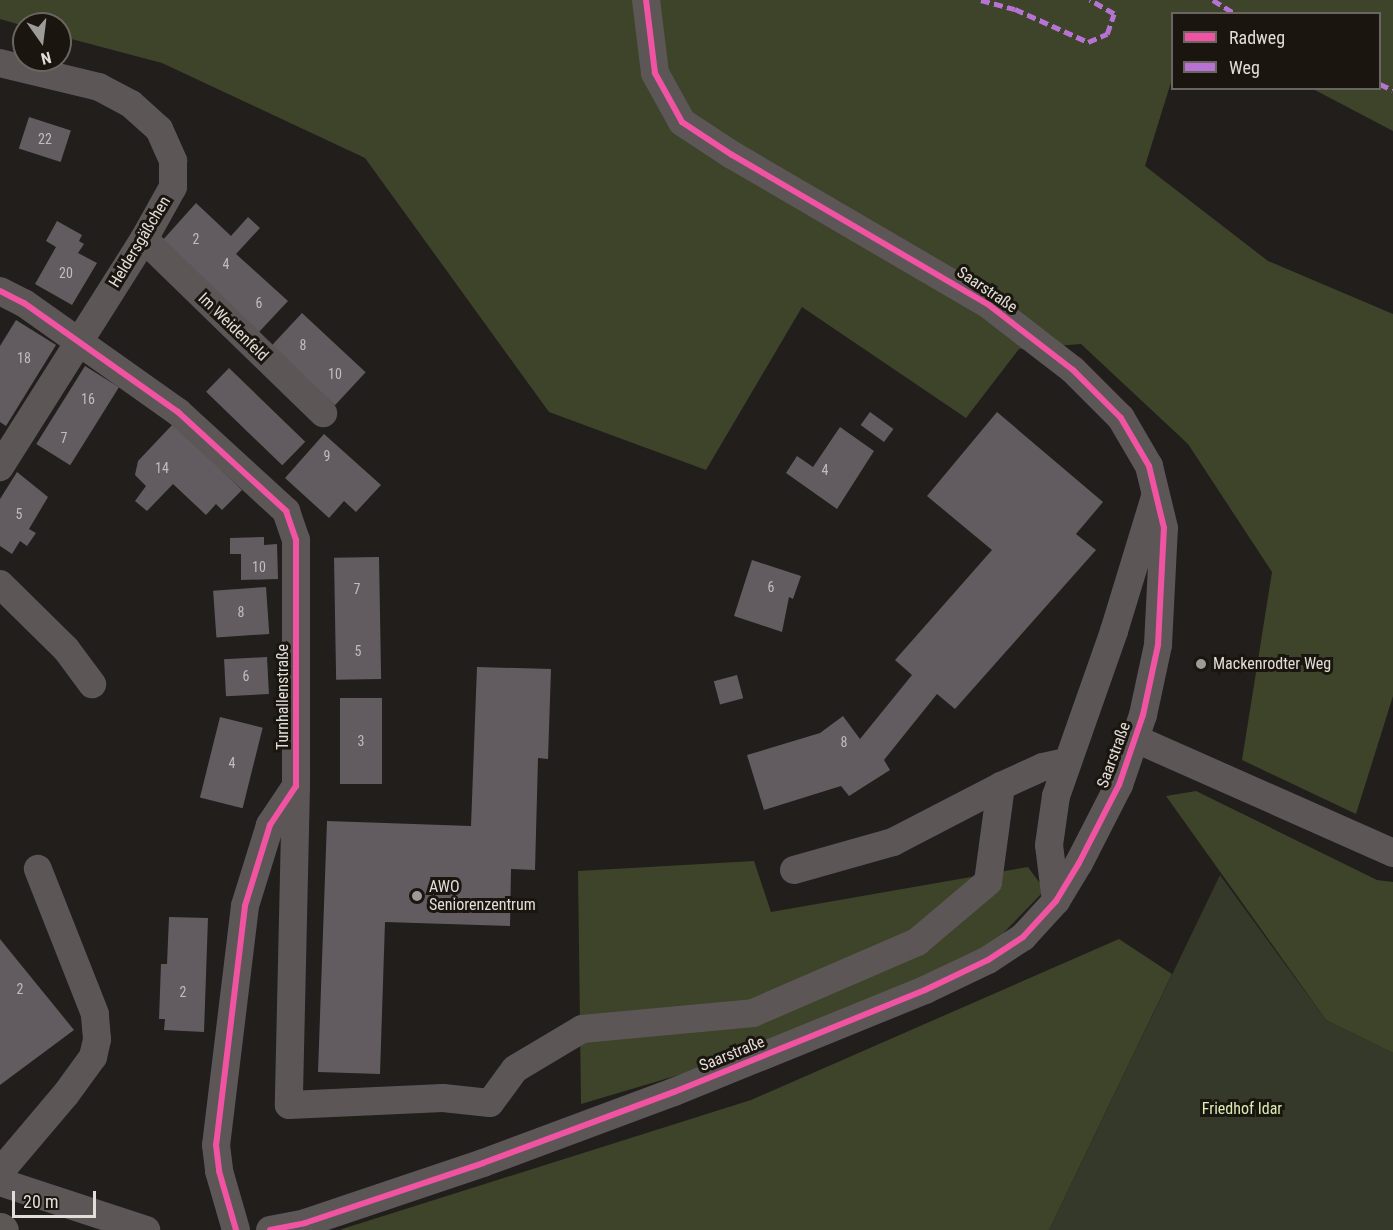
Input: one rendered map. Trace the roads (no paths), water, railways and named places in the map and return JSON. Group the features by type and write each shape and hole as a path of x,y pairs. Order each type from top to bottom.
{"street":[{"name":"Saarstraße","path":"270,1230 305,1223 495,1159 674,1092 925,990 988,960 1023,937 1056,901 1102,823 1136,739 1158,635 1164,528 1149,466 1121,418 1073,370 1023,331 896,248 732,156 682,122 654,73 646,0"},
{"name":"Heldersgäßchen","path":"0,63 99,87 131,104 159,129 172,161 172,187 144,239 0,467"},
{"name":"Im Weidenfeld","path":"144,239 322,413"},
{"name":"Turnhallenstraße","path":"0,291 79,341 178,412 286,511 296,540 296,786 290,1105 443,1098 490,1103 516,1069 582,1029 753,1013 917,942 988,882 1001,786"},
{"path":"1056,901 1049,845 1056,796 1114,632 1157,492"},
{"path":"0,584 66,649 92,684"},
{"path":"1136,739 1393,854"},
{"path":"794,870 893,842 1001,786 1043,767 1067,762"},
{"path":"236,1230 219,1171 216,1145 238,944 270,825 296,786"},
{"path":"0,1172 66,1095 93,1057 97,1039 95,1014 38,869"},
{"path":"0,1182 146,1230"}],"place":[{"name":"Mackenrodter Weg","path":"1201,664"},
{"name":"AWO Seniorenzentrum","path":"417,896"}],"park label":[{"name":"Friedhof Idar","path":"1242,1109"}]}
